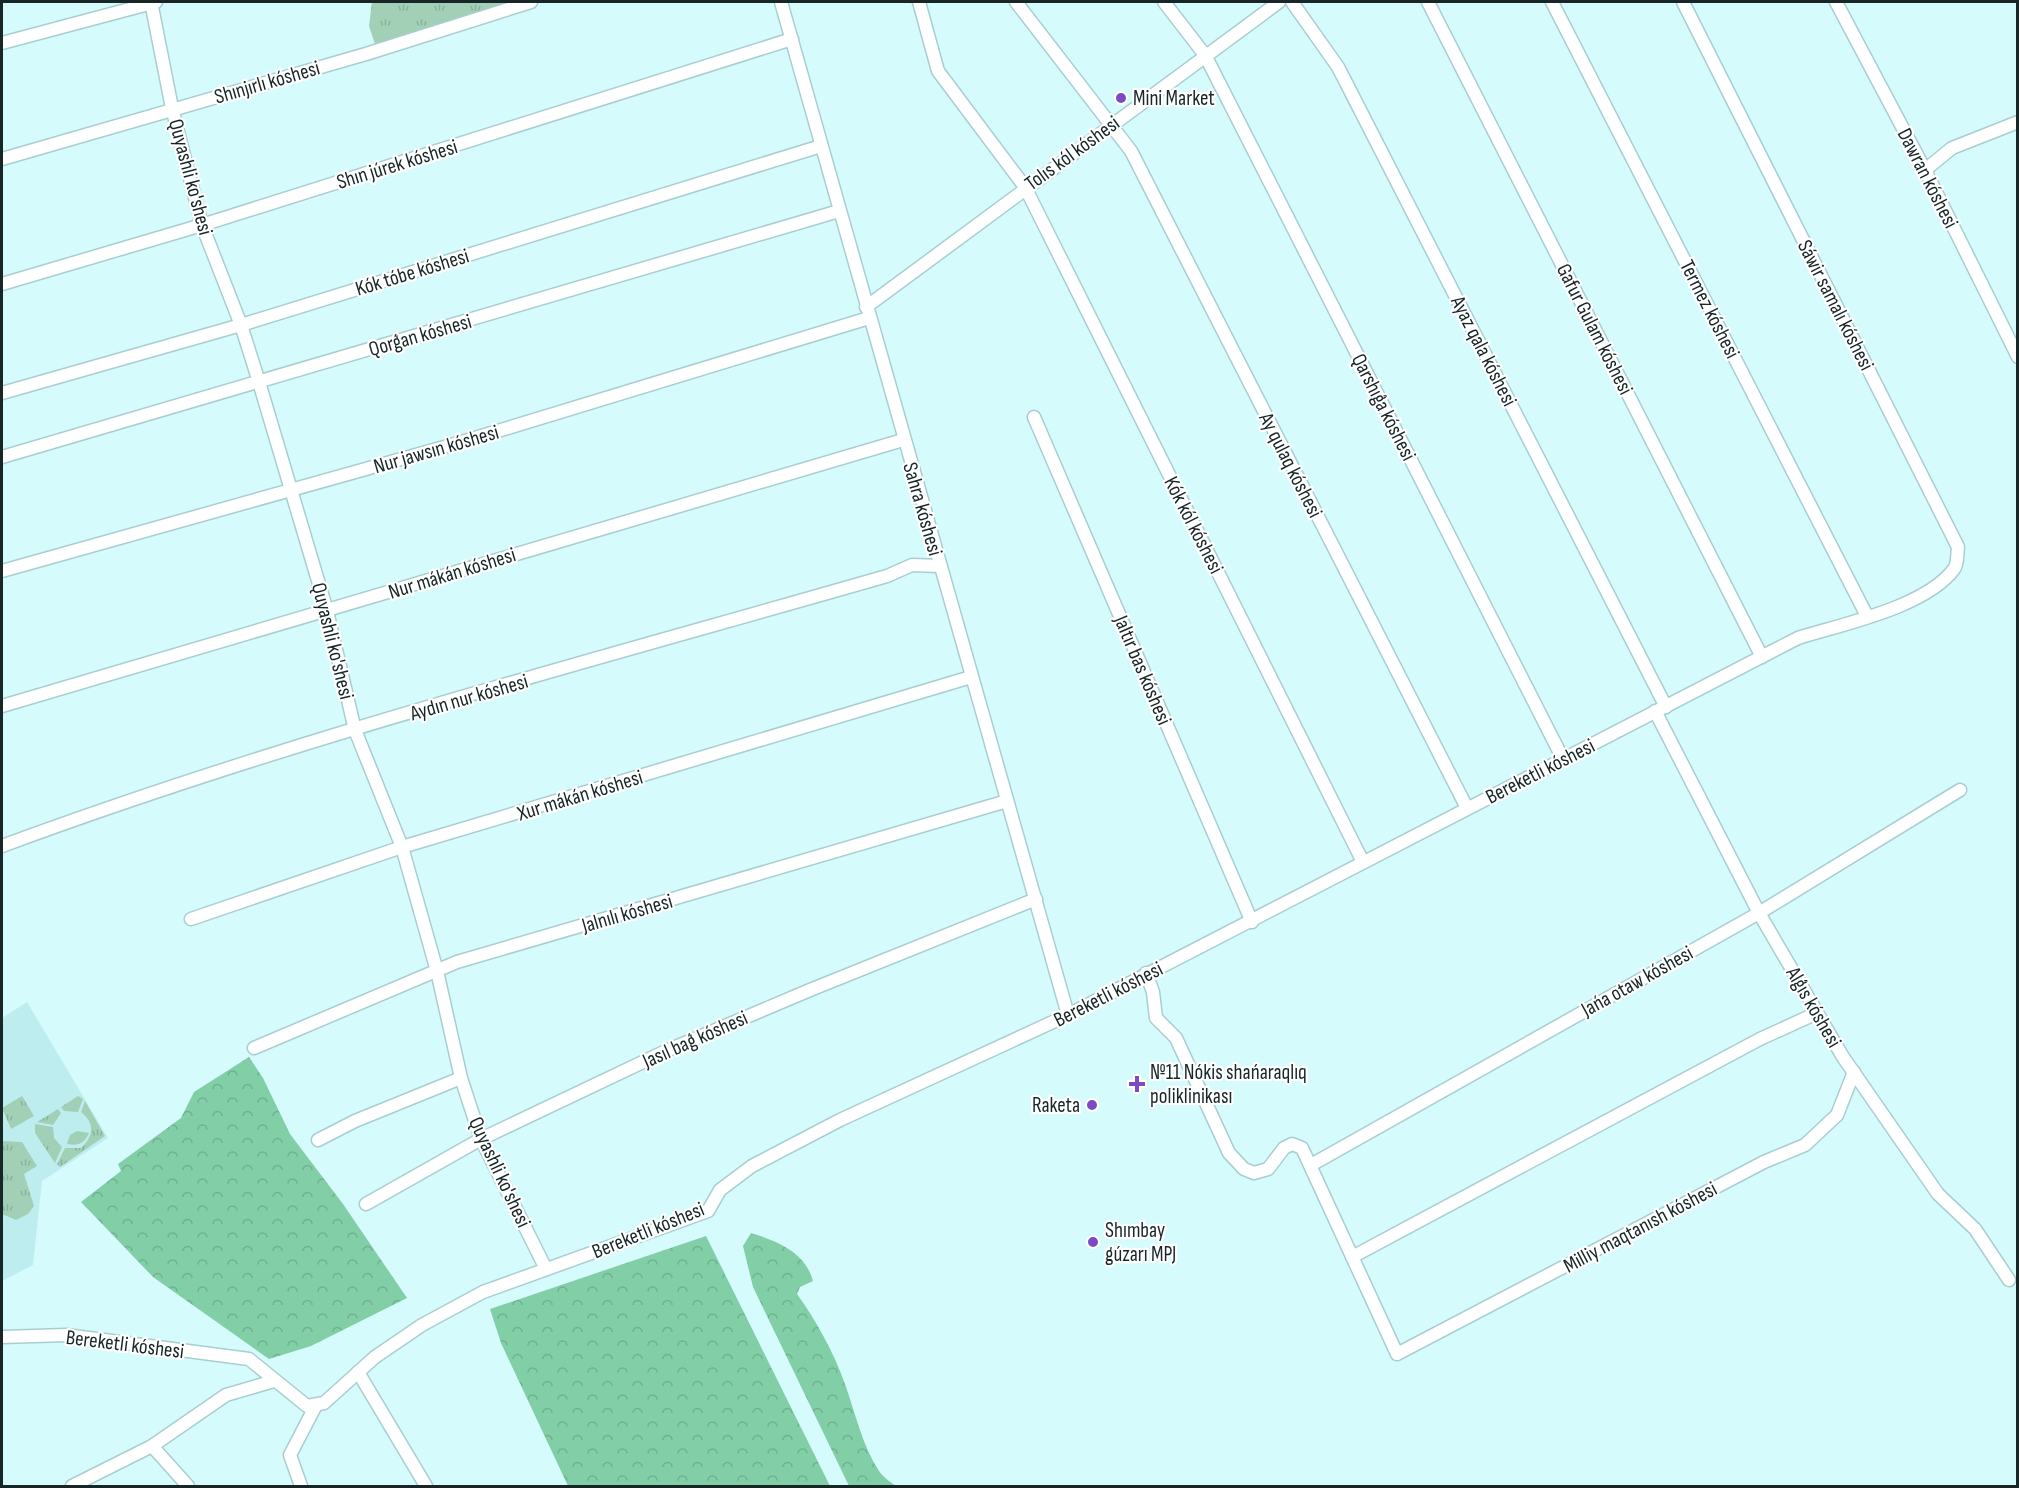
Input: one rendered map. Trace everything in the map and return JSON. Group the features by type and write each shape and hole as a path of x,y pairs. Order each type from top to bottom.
{"street":[{"name":"Quyashli ko'shesi","path":"153,2 172,108 202,225 241,325 259,382 327,611 355,730 402,847 437,971 461,1078 481,1138 546,1269"},
{"path":"2,43 153,2"},
{"name":"Shınjırlı kóshesi","path":"2,159 172,108 366,54 531,2"},
{"name":"Sahra kóshesi","path":"781,2 903,440 1068,1016"},
{"name":"Kók kól kóshesi","path":"919,2 938,71 1025,187 1363,862"},
{"name":"Ay qulaq kóshesi","path":"1016,2 1109,126 1131,151 1467,808"},
{"name":"Qarshıǵa kóshesi","path":"1164,2 1205,55 1563,759"},
{"name":"Tolıs kól kóshesi","path":"867,312 1025,187 1279,2"},
{"name":"Ayaz qala kóshesi","path":"1292,2 1338,67 1660,709"},
{"name":"Gafur Gulam kóshesi","path":"1428,2 1762,657"},
{"name":"Termez kóshesi","path":"1552,2 1867,616"},
{"name":"Sáwir samalı kóshesi","path":"1683,2 1958,547 1955,567 1919,598"},
{"name":"Dawran kóshesi","path":"1836,2 1925,170 2018,357"},
{"name":"Shın júrek kóshesi","path":"2,284 202,225 792,39"},
{"path":"1925,170 1952,148 2018,122"},
{"name":"Kók tóbe kóshesi","path":"2,393 241,325 821,146"},
{"name":"Qorǵan kóshesi","path":"2,457 839,211"},
{"name":"Nur jawsın kóshesi","path":"2,571 455,444 867,312"},
{"name":"Jaltır bas kóshesi","path":"1034,417 1252,922"},
{"name":"Nur mákán kóshesi","path":"2,706 903,440"},
{"name":"Aydın nur kóshesi","path":"2,846 107,807 355,730 887,576 912,565 940,566"},
{"name":"Bereketli kóshesi","path":"315,1407 324,1403 375,1357 422,1325 472,1298 708,1210 720,1191 752,1166 840,1120 1068,1016 1146,973 1252,922 1363,862 1798,638 1919,598"},
{"name":"Xur mákán kóshesi","path":"191,919 402,847 971,677"},
{"name":"Alǵıs kóshesi","path":"1660,709 1759,913 1817,1013 1854,1072 1938,1194 1975,1229 2009,1280"},
{"name":"Jańa otaw kóshesi","path":"1311,1165 1759,913 1960,790"},
{"name":"Jalnılı kóshesi","path":"254,1048 457,962 1007,801"},
{"name":"Jasıl baǵ kóshesi","path":"366,1204 481,1138 666,1051 1036,899"},
{"path":"1146,973 1156,1018 1176,1038 1229,1153 1244,1169 1254,1173 1268,1169 1284,1148 1292,1144 1302,1148 1353,1257 1760,1039 1817,1013"},
{"name":"Milliy maqtanısh kóshesi","path":"1353,1257 1397,1354 1764,1162 1805,1145 1837,1115 1854,1072"},
{"path":"318,1140 355,1121 461,1078"},
{"name":"Bereketli kóshesi","path":"2,1337 66,1335 249,1359 274,1381"},
{"path":"358,1372 426,1486"},
{"path":"72,1486 152,1446 226,1395 274,1381 307,1406 315,1407 290,1455 301,1486"},
{"path":"152,1446 188,1486"}],"shaded area":[{"path":"27,1002 108,1138 42,1181 33,1265 2,1281 2,1018"}],"green space":[{"path":"372,2 514,2 376,47 369,26"},
{"path":"249,1057 263,1078 290,1134 343,1204 407,1298 311,1346 269,1359 153,1277 81,1202 121,1171 118,1164 181,1118 194,1092"},
{"path":"22,1096 34,1116 11,1129 2,1108"},
{"path":"78,1096 83,1099 78,1112 64,1111 61,1107"},
{"path":"85,1101 105,1136 60,1167 57,1164 65,1148 81,1148 90,1134 91,1125 81,1112"},
{"path":"58,1109 61,1113 53,1125 37,1122"},
{"path":"35,1124 53,1127 54,1138 62,1147 55,1163 35,1133"},
{"path":"77,1131 89,1133 80,1143 67,1144 70,1135"},
{"path":"2,1141 22,1142 37,1166 24,1174 34,1206 28,1214 16,1220 2,1214"},
{"path":"751,1233 788,1249 803,1262 809,1271 813,1281 800,1287 797,1294 818,1326 836,1361 873,1461 882,1475 896,1486 849,1486 753,1287 743,1246"},
{"path":"706,1236 830,1486 568,1486 501,1343 490,1309"}],"place":[{"name":"Mini Market","path":"1121,98"},
{"name":"№11 Nókis shańaraqlıq poliklinikası","path":"1137,1084"},
{"name":"Raketa","path":"1092,1105"},
{"name":"Shımbay gúzarı MPJ","path":"1093,1242"}]}
